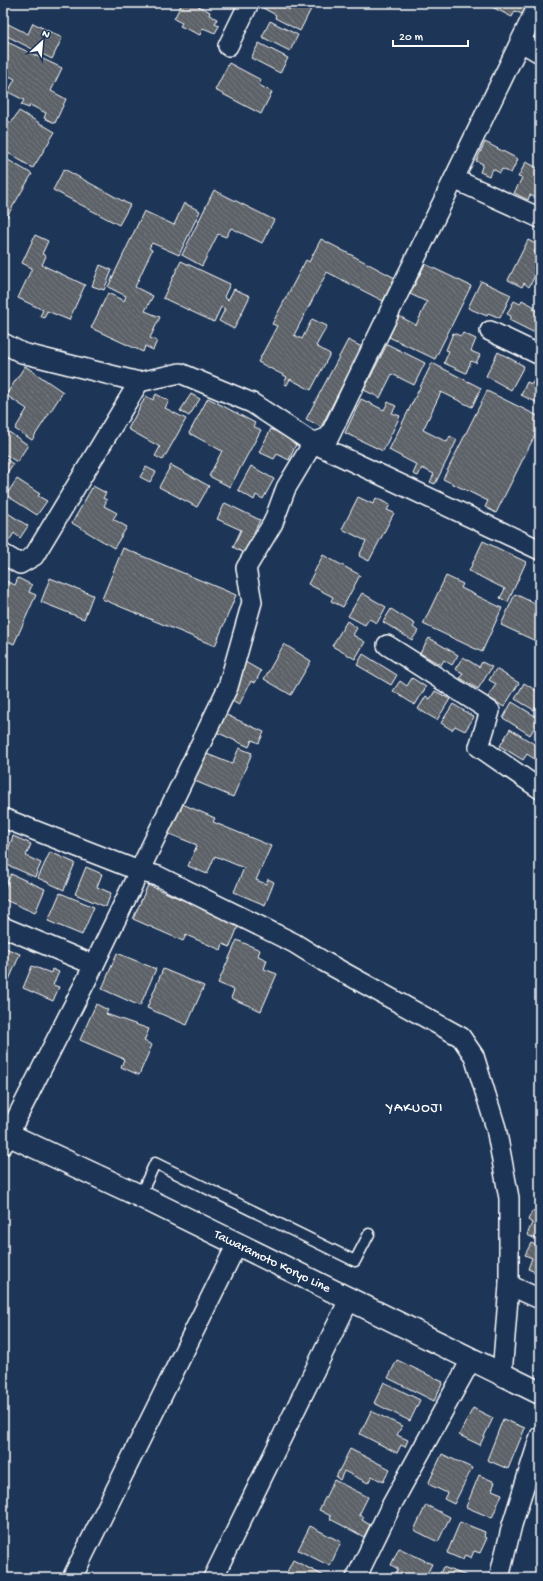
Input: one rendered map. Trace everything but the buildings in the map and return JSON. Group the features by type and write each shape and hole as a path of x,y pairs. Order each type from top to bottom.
{"main road":[{"name":"Tawaramoto Koryo Line","path":"5,1137 140,1196 540,1393"}],"street":[{"path":"228,46 249,3"},
{"path":"5,1137 94,965 228,686 252,602 246,568 273,523 286,488 313,444 329,437 539,3"},
{"path":"521,42 540,53"},
{"path":"454,179 540,218"},
{"path":"490,331 540,356"},
{"path":"3,343 22,353 139,382 180,373 252,403 313,444 540,550"},
{"path":"3,554 20,564 34,556 139,382"},
{"path":"387,645 490,711 479,748 540,789"},
{"path":"3,818 139,871 158,876 294,942 323,961 461,1037 474,1056 493,1121 509,1198 509,1285 502,1375"},
{"path":"3,927 94,965"},
{"path":"72,1578 236,1244"},
{"path":"509,1285 540,1299"},
{"path":"213,1578 349,1300"},
{"path":"356,1578 390,1506 471,1360"},
{"path":"499,1578 512,1525 540,1436"}],"lane":[{"path":"140,1196 156,1163 355,1261 369,1234"}],"district":[{"name":"YAKUOJI","path":"415,1108"}]}
